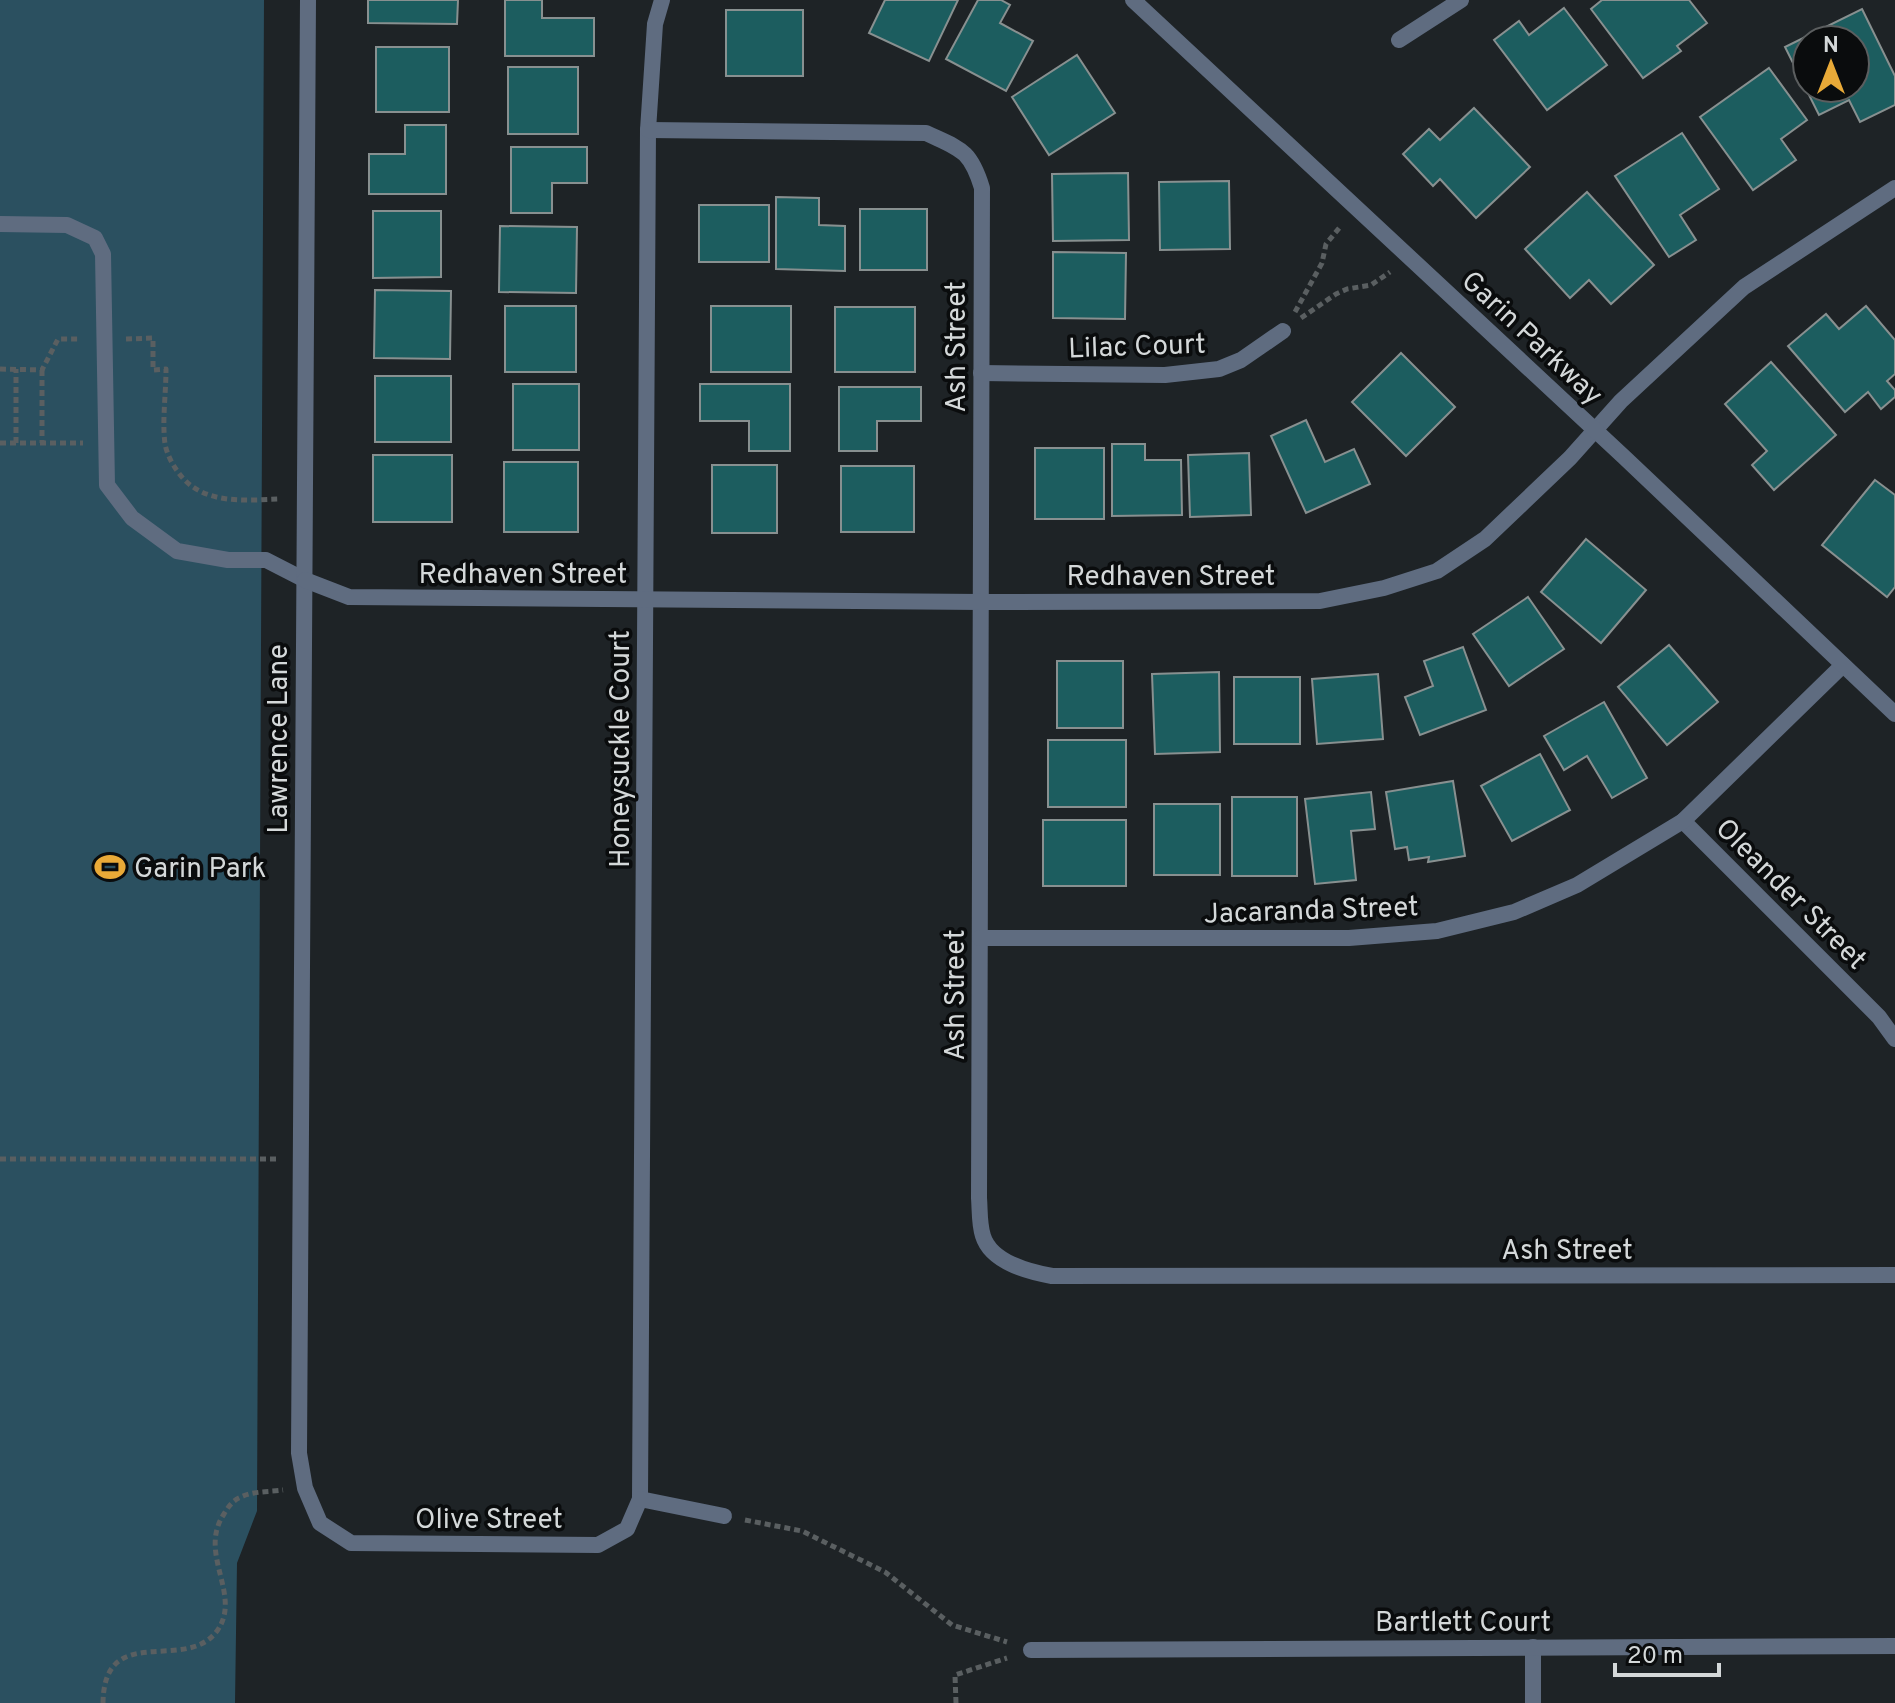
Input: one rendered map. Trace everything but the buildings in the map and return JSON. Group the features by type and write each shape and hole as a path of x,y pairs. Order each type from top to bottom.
{"street":[{"name":"Lawrence Lane","path":"308,0 299,1453 305,1488 320,1523"},
{"name":"Honeysuckle Court","path":"640,1499 648,130 655,24 662,0"},
{"name":"Garin Parkway","path":"1133,0 1895,714"},
{"path":"1399,40 1461,0"},
{"name":"Ash Street","path":"648,130 926,133 963,151 974,164 982,188 981,1221 984,1239 1008,1263 1025,1271 1052,1276 1895,1275"},
{"name":"Redhaven Street","path":"0,224 67,225 95,238 103,254 107,485 132,518 177,551 228,560 266,560 349,597 1320,601 1384,588 1437,571 1485,539 1621,401 1744,287 1895,188"},
{"name":"Lilac Court","path":"981,373 1165,375 1219,369 1241,360 1284,330"},
{"name":"Jacaranda Street","path":"980,938 1349,938 1437,931 1514,912 1577,885 1683,821 1843,665"},
{"name":"Oleander Street","path":"1683,821 1879,1017 1895,1039"},
{"path":"640,1499 724,1516"},
{"name":"Olive Street","path":"320,1523 351,1543 598,1545 627,1529 640,1499"},
{"name":"Bartlett Court","path":"1031,1650 1895,1646"},
{"path":"1533,1647 1533,1703"}],"path":[{"path":"1284,330 1318,272 1326,244 1356,207"},
{"path":"1284,330 1336,294 1371,285 1411,259"},
{"path":"42,443 42,370 58,339 153,338 153,370 166,369 165,446 184,480 209,496 305,499"},
{"path":"0,369 42,370"},
{"path":"16,369 16,443"},
{"path":"0,443 106,443"},
{"path":"0,1159 302,1159"},
{"path":"103,1703 105,1681 111,1669 121,1660 148,1650 194,1648 216,1633 226,1611 214,1543 216,1528 232,1503 252,1494 305,1488"},
{"path":"724,1516 802,1531 885,1572 952,1625 1031,1650"},
{"path":"956,1703 955,1675 1031,1650"}],"shaded area":[{"path":"0,0 264,0 257,1511 237,1563 235,1703 0,1703"}],"place":[{"name":"Garin Park","path":"110,867"}]}
